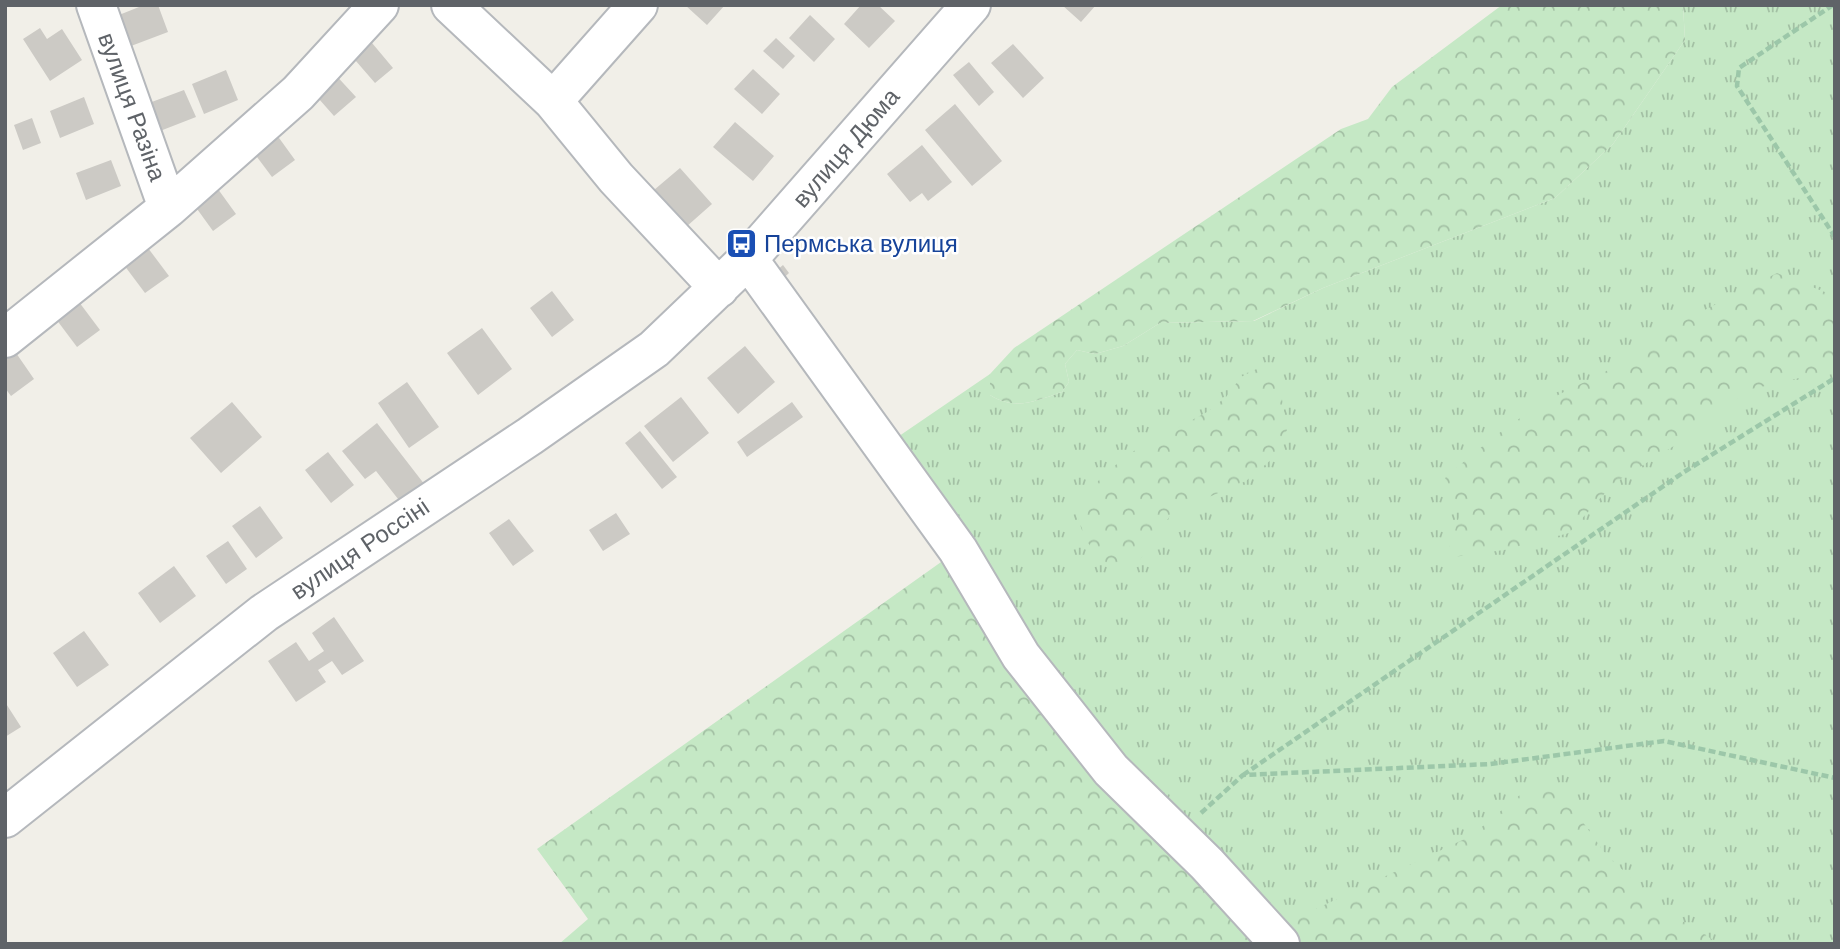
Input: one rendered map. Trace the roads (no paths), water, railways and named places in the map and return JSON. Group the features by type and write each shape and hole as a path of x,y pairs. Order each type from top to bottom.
{"street":[{"name":"вулиця Разіна","path":"96,5 168,208"},
{"path":"5,338 168,208 298,93 379,5"},
{"path":"451,5 553,101 617,178 719,288"},
{"path":"553,101 638,5"},
{"name":"вулиця Дюма","path":"719,288 748,260 971,5"},
{"path":"748,260 957,550 1021,656 1111,770 1178,835 1280,944"},
{"name":"вулиця Россіні","path":"5,818 264,613 530,436 654,349 719,288"}],"place":[{"name":"Пермська вулиця","path":"741,244"}]}
